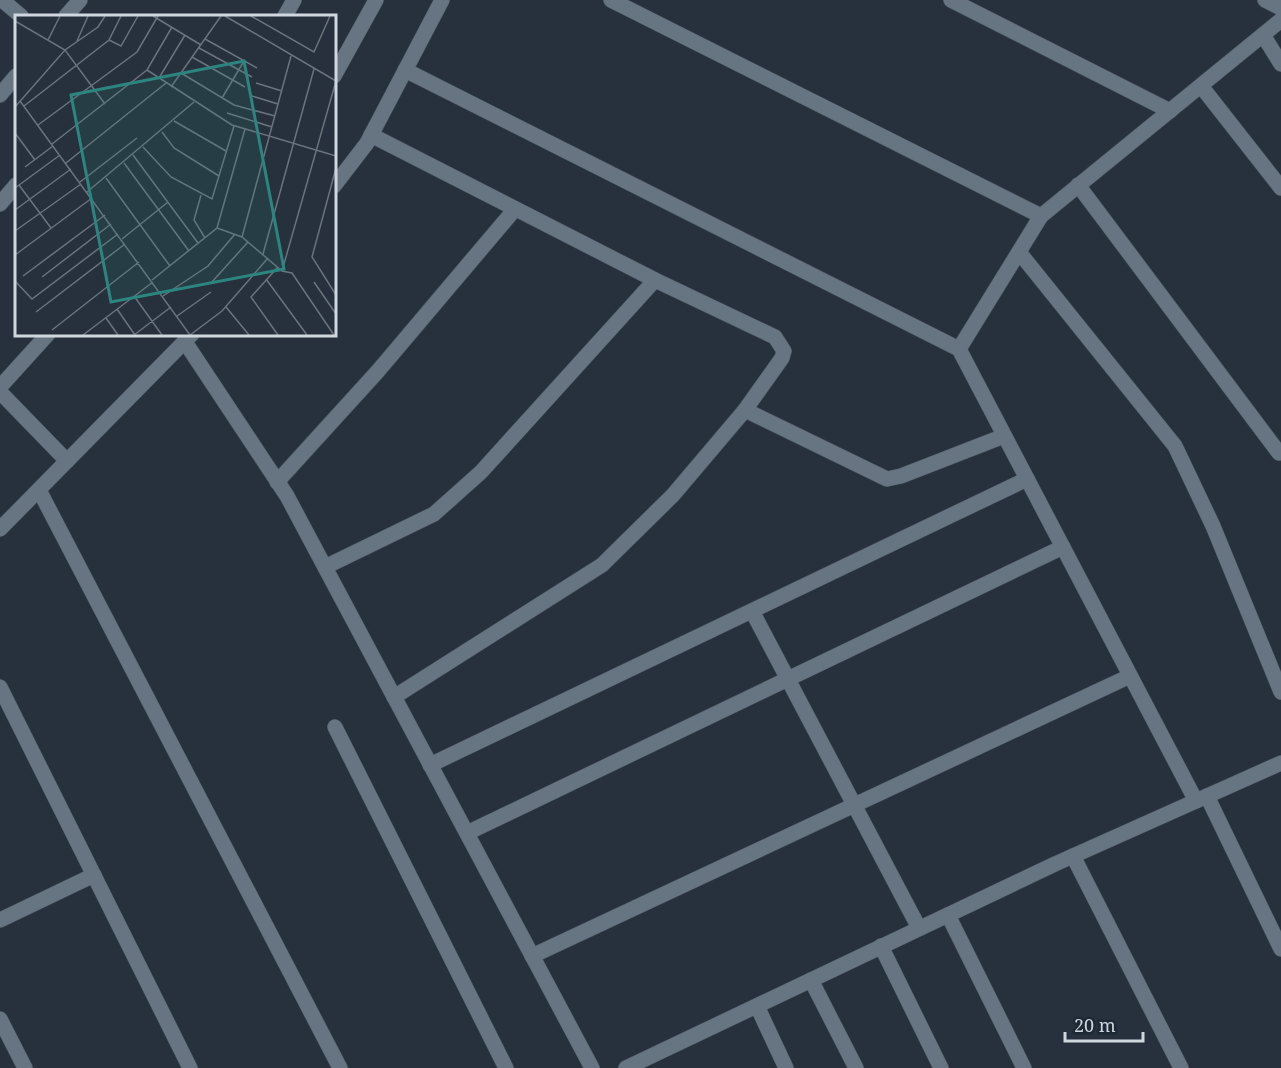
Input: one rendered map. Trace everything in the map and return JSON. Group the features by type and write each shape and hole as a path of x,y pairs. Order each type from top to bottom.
{"street":[{"path":"2,0 20,15"},
{"path":"67,15 80,0"},
{"path":"286,15 294,0"},
{"path":"336,72 376,0"},
{"path":"336,183 371,135 442,0"},
{"path":"611,0 1041,216"},
{"path":"951,0 1170,111"},
{"path":"1264,0 1281,8"},
{"path":"959,349 1041,216 1281,20"},
{"path":"1263,35 1281,64"},
{"path":"405,70 959,349 1130,676 1276,925 1281,949"},
{"path":"0,95 15,77"},
{"path":"1201,86 1281,188"},
{"path":"371,135 655,280 775,337 783,346 782,358 745,410 673,495 603,565 394,697"},
{"path":"1078,185 1279,453"},
{"path":"0,204 15,186"},
{"path":"277,482 378,371 515,209"},
{"path":"1019,252 1175,446 1213,526 1281,692"},
{"path":"325,567 434,514 481,472 655,280"},
{"path":"46,336 0,390 67,461"},
{"path":"2,525 188,338 277,482 325,567 592,1068"},
{"path":"745,410 887,478 901,476 1005,436"},
{"path":"430,765 1027,479"},
{"path":"39,490 340,1068"},
{"path":"466,833 1063,547"},
{"path":"752,611 919,928"},
{"path":"532,956 1130,676"},
{"path":"0,687 190,1068"},
{"path":"335,727 506,1068"},
{"path":"635,1066 1072,856 1281,763"},
{"path":"1072,856 1181,1068"},
{"path":"0,920 94,875"},
{"path":"948,915 1024,1068"},
{"path":"881,946 941,1068"},
{"path":"811,980 856,1068"},
{"path":"757,1006 786,1068"},
{"path":"0,1019 25,1068"}]}
